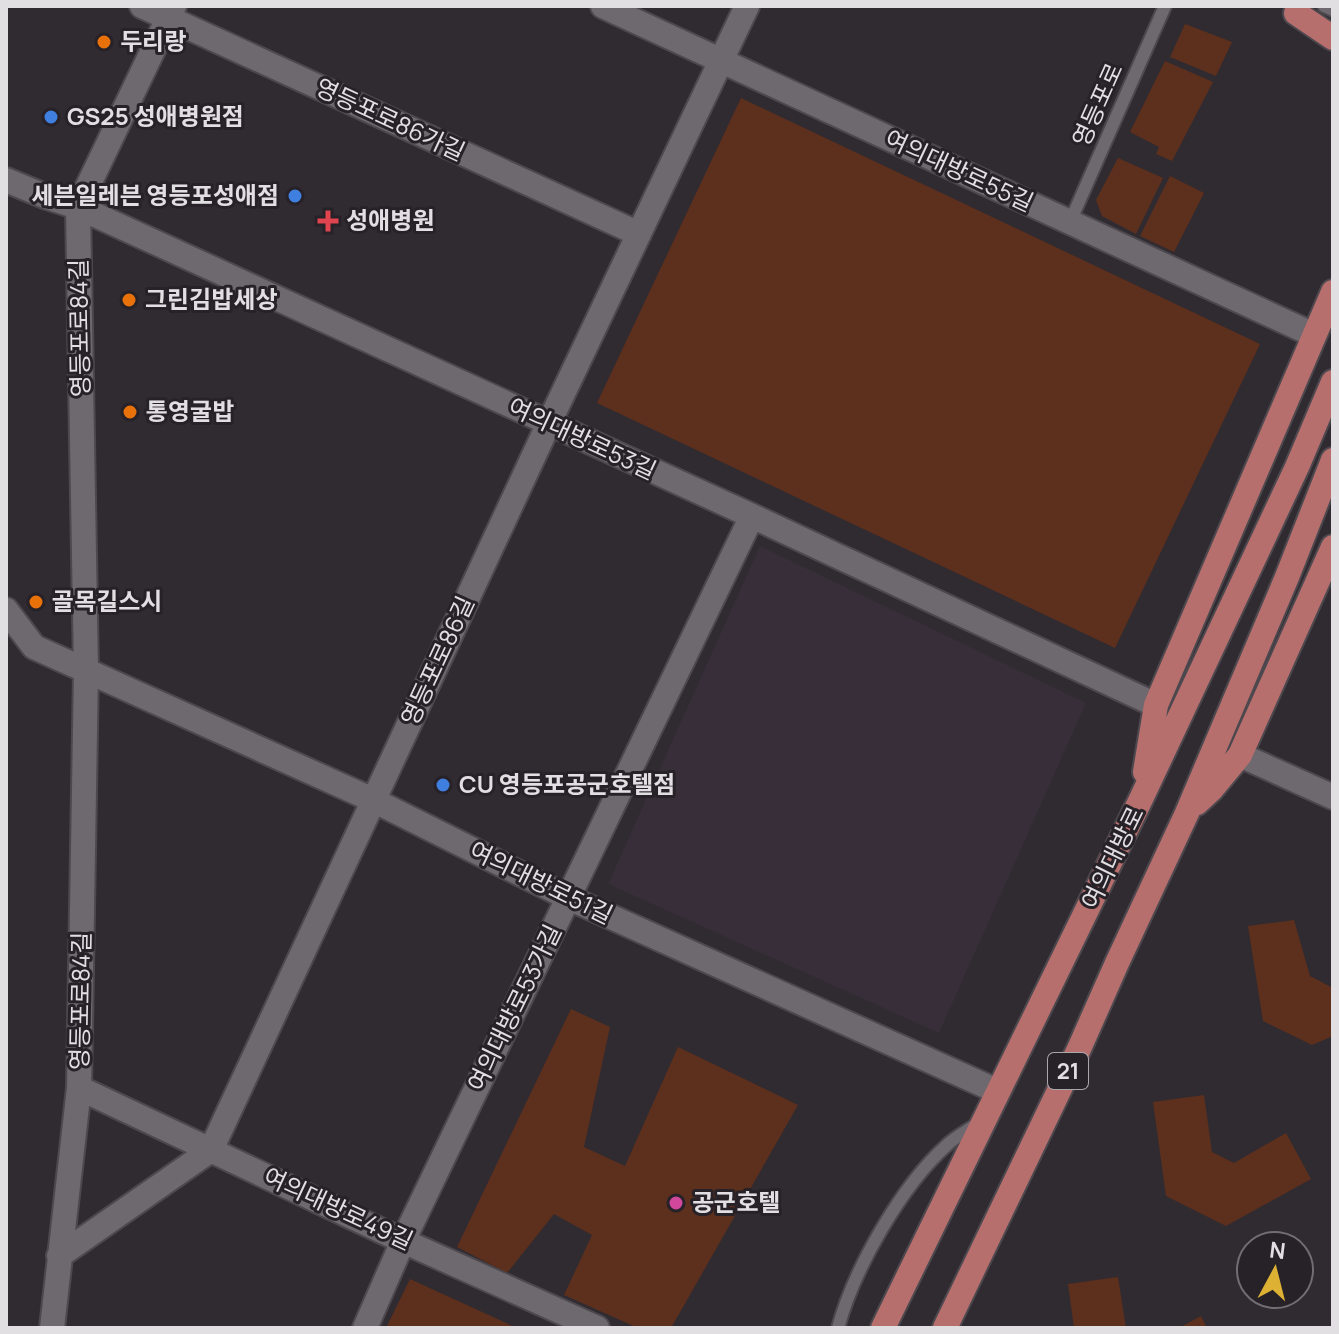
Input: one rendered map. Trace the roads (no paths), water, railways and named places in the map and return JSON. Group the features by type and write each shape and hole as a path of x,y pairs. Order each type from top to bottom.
{"main road":[{"path":"1296,13 1333,38"},
{"path":"1141,799 1156,705 1333,292"},
{"name":"여의대방로","path":"883,1328 1141,799 1297,467 1333,382"},
{"name":"여의대방로","path":"945,1328 1079,1049 1187,813 1333,460"},
{"name":"21","path":"1187,813 1240,755 1333,547"}],"street":[{"name":"영등포로86가길","path":"142,6 171,12 639,234"},
{"name":"여의대방로55길","path":"603,6 1314,335"},
{"name":"영등포로86길","path":"211,1150 747,6"},
{"name":"영등포로84길","path":"52,1328 79,1088 86,671 78,207 171,12"},
{"name":"여의대방로53길","path":"6,180 78,207 1156,705"},
{"name":"여의대방로53가길","path":"365,1328 403,1241 752,516"},
{"path":"6,610 34,647 86,671"},
{"name":"여의대방로51길","path":"86,671 373,800 569,898 997,1091"},
{"path":"1240,755 1333,797"},
{"name":"여의대방로49길","path":"79,1088 403,1241 597,1328"},
{"path":"59,1256 211,1150"}],"lane":[{"name":"영등포로","path":"1070,222 1165,6"},
{"path":"1324,6 1333,10"},
{"path":"838,1328 860,1271 896,1206 925,1166 949,1142 983,1120"}],"place":[{"name":"두리랑","path":"104,42"},
{"name":"GS25 성애병원점","path":"51,117"},
{"name":"세븐일레븐 영등포성애점","path":"295,196"},
{"name":"성애병원","path":"328,221"},
{"name":"그린김밥세상","path":"129,300"},
{"name":"통영굴밥","path":"130,412"},
{"name":"골목길스시","path":"36,602"},
{"name":"CU 영등포공군호텔점","path":"443,785"},
{"name":"공군호텔","path":"676,1203"}]}
